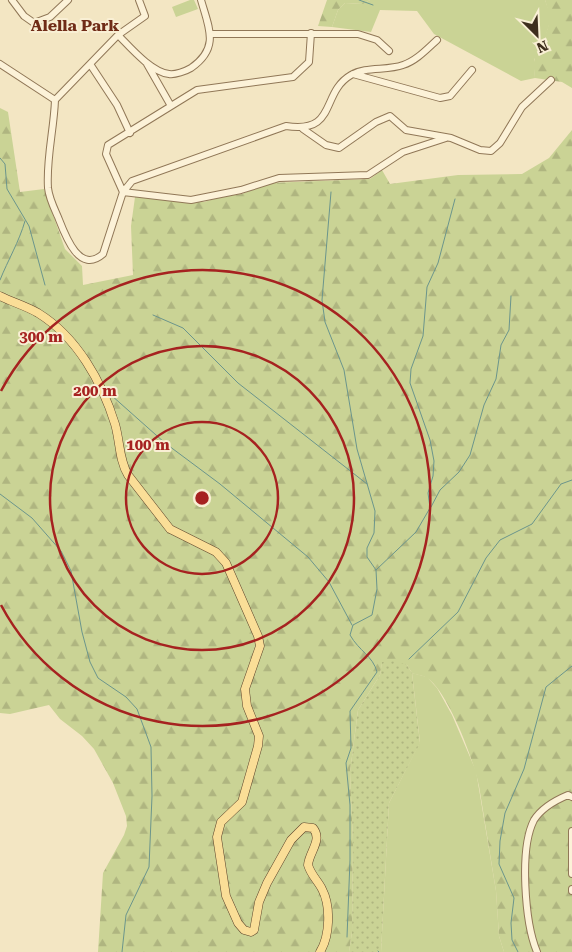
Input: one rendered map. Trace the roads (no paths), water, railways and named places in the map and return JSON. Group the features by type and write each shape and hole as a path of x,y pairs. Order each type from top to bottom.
{"main road":[{"path":"0,296 42,316 76,346 110,409 117,431 123,465 130,480 170,529 216,552 231,570 260,643 245,690 247,706 259,741 242,802 221,822 217,831 223,885 238,923 244,930 251,932 256,927 259,902 267,883 291,840 304,827 313,828 317,841 308,865 325,896 327,913 327,935 320,952"}],"street":[{"path":"12,0 24,16 34,23 50,17 68,0"},
{"path":"139,0 145,16 118,35 55,100 48,188 68,244 89,261 96,260 103,254 123,192 132,181 286,126 303,129 326,145 339,148 376,122 390,116 406,130 457,140 480,150 494,149 522,107 551,80"},
{"path":"147,64 169,74 187,70 200,61 210,46 210,34 201,0"},
{"path":"123,192 105,149 197,90 293,77 309,62 311,33"},
{"path":"210,34 358,34 377,40 389,50"},
{"path":"118,35 147,64 171,106"},
{"path":"303,129 324,116 342,81 352,74 402,66 416,58 437,40"},
{"path":"0,64 55,100"},
{"path":"90,64 117,105 130,133"},
{"path":"352,74 440,98 450,96 472,70"},
{"path":"123,192 197,200 280,178 368,175 403,152 446,138"},
{"path":"537,952 528,918 524,863 534,820 542,811 560,798 568,795 572,797"},
{"path":"572,831 572,874"}],"waterway":[{"path":"359,0 373,5"},
{"path":"0,158 5,164 7,189 29,226 45,285"},
{"path":"331,192 322,300 325,322 344,370 357,449 375,511 374,533 367,548 367,557 376,570 377,589 372,615 353,625 350,635 369,657 377,672 350,711 351,748 346,763 350,805 347,937"},
{"path":"376,570 416,532 430,508 428,493 433,476 434,461 430,440 410,383 411,369 423,336 427,287 438,263 455,199"},
{"path":"0,280 25,221"},
{"path":"431,507 440,490 459,472 470,455 484,405 496,379 501,345 509,330 511,296"},
{"path":"153,315 183,328 238,383 367,484"},
{"path":"111,395 165,443 220,484 308,557 329,582 352,625"},
{"path":"409,659 458,612 486,558 500,540 532,524 561,484 572,480"},
{"path":"0,494 32,518 61,551 71,571 82,632 90,662 98,678 126,697 137,709 151,747 152,796 149,867 126,915 122,952"},
{"path":"518,952 512,940 511,923 514,898 499,864 500,841 505,813 524,769 546,687 572,666"}],"district":[{"name":"Alella Park","path":"75,25"}]}
